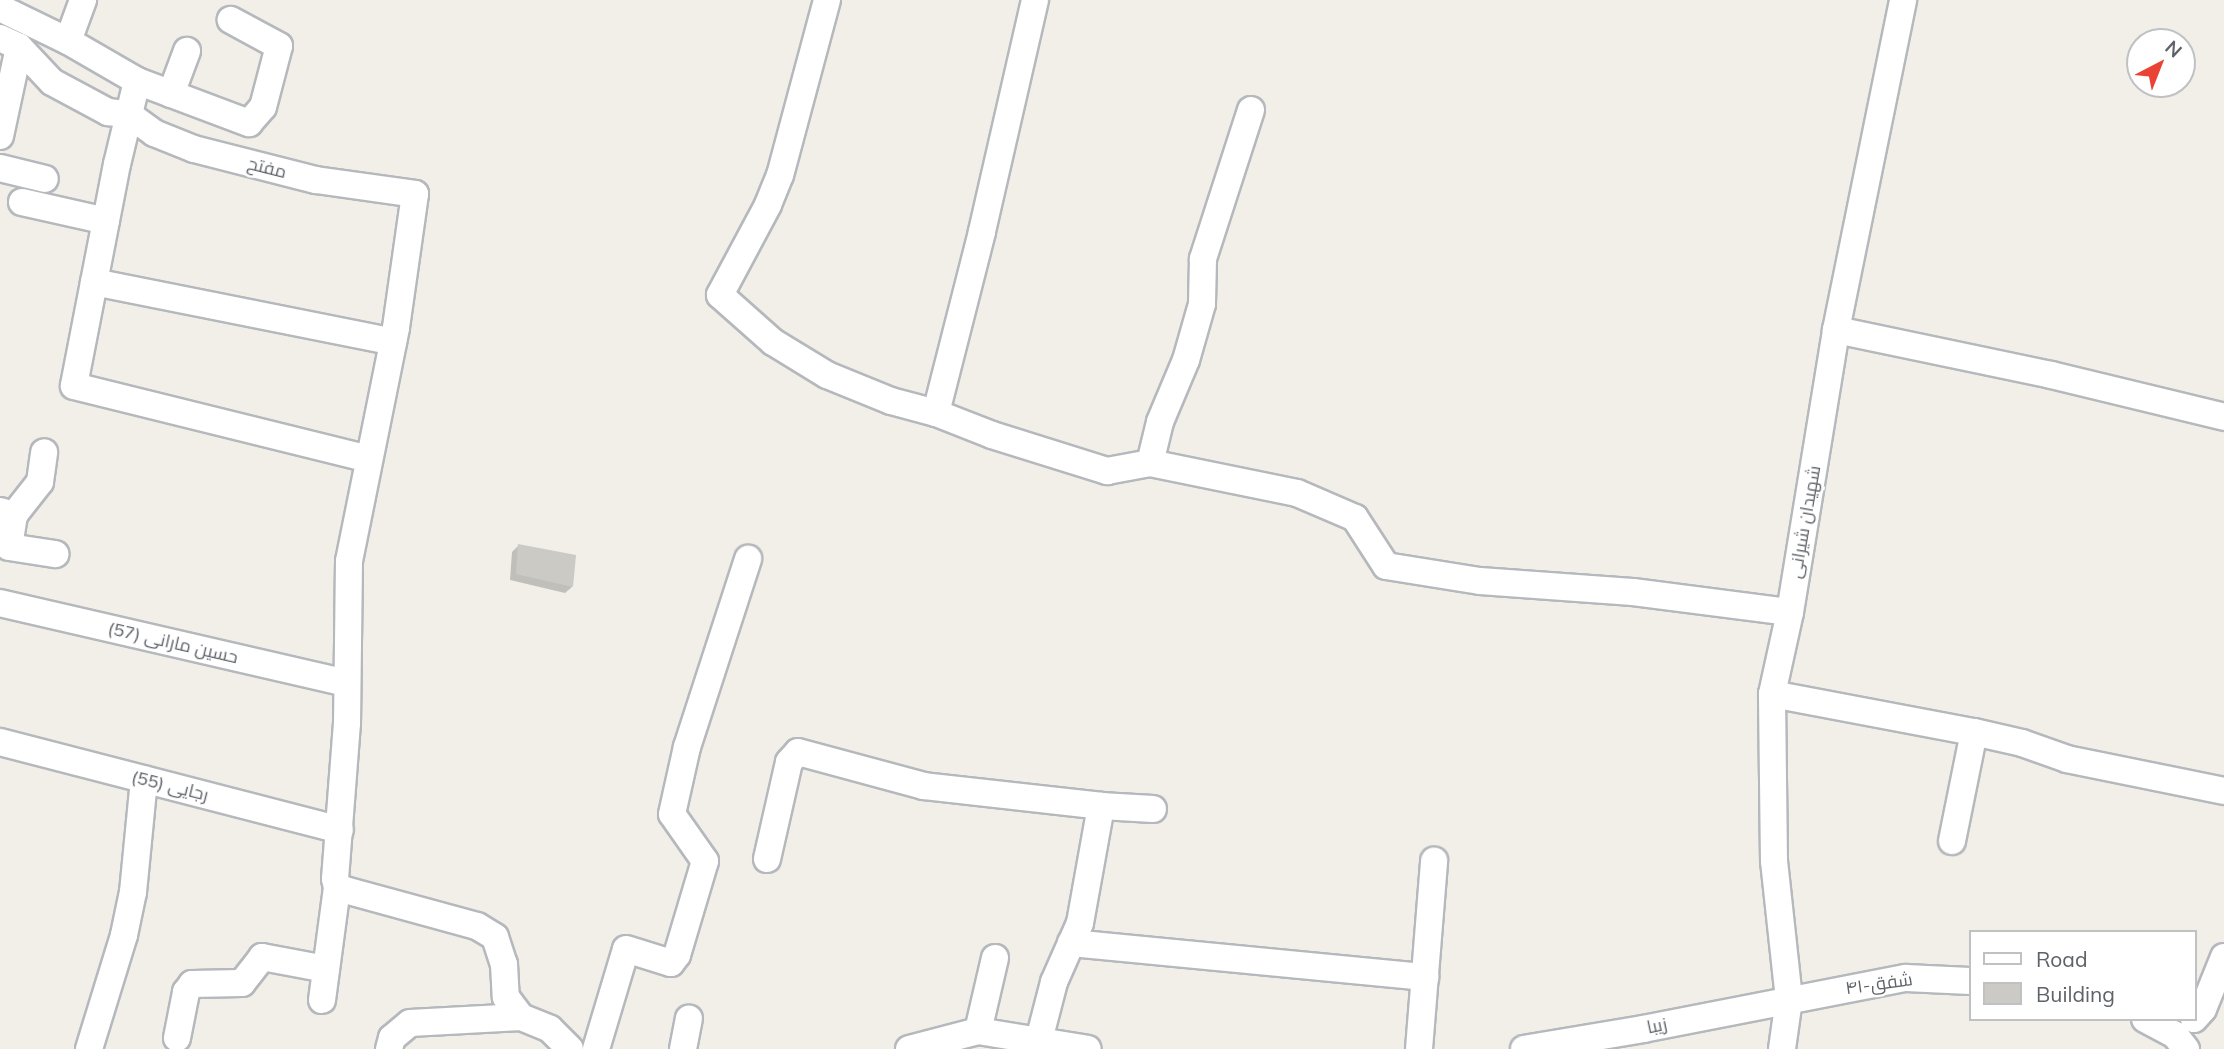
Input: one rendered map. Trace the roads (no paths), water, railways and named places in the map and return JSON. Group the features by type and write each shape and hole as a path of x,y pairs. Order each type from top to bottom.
{"street":[{"path":"68,41 83,0"},
{"path":"827,0 810,71 776,185 720,295 773,342 827,375 891,401 936,413 992,435 1107,471 1150,463 1297,493 1355,518 1386,566 1480,581 1633,592 1790,612"},
{"path":"936,413 982,233 1035,0"},
{"name":"شهیدان شیرانی","path":"1782,1049 1789,999 1774,861 1772,694 1790,612 1836,330 1903,0"},
{"path":"0,8 68,41 137,80 249,123 257,118 264,107 279,46 231,20"},
{"path":"0,136 9,43"},
{"name":"مفتح","path":"9,43 52,82 108,112 128,114 154,133 194,149 316,180 415,194 393,342"},
{"path":"171,94 187,51"},
{"path":"137,80 74,386 368,459"},
{"path":"1150,463 1160,422 1186,360 1202,304 1203,258 1251,110"},
{"path":"0,168 45,180"},
{"path":"22,202 106,221"},
{"path":"94,282 393,342 349,561 337,887 322,1000"},
{"path":"1836,330 2051,375 2224,417"},
{"path":"44,452 40,482 7,513 9,547 55,554"},
{"path":"596,1049 626,949 671,963 677,955 705,861 672,814 687,747 748,559"},
{"name":"حسین مارانی (57)","path":"0,603 346,683"},
{"path":"1772,694 1973,732 2022,743 2067,759 2224,791"},
{"path":"1952,841 1973,732"},
{"name":"رجایی (55)","path":"0,742 340,830"},
{"path":"767,859 789,762 798,752 924,786 1101,806 1153,809"},
{"path":"89,1049 124,935 133,892 144,780"},
{"path":"1039,1040 1054,982 1080,923 1101,806"},
{"path":"1419,1049 1434,861"},
{"path":"337,887 477,926 495,937 504,964 506,997 521,1017"},
{"path":"1070,943 1425,977"},
{"path":"177,1038 186,992 192,984 242,983 262,957 326,969"},
{"path":"2196,1017 2203,1009 2224,957"},
{"path":"978,1031 995,958"},
{"name":"شفق-۴۱","path":"1789,999 1906,978 1968,981"},
{"name":"زیبا","path":"1524,1049 1643,1029 1789,999"},
{"path":"388,1049 392,1038 410,1023 521,1017 550,1029 569,1049"},
{"path":"683,1049 689,1019"},
{"path":"2154,1024 2180,1027 2190,1021"},
{"path":"2154,1024 2175,1035 2186,1049"},
{"path":"909,1049 978,1031 1088,1049"}]}
